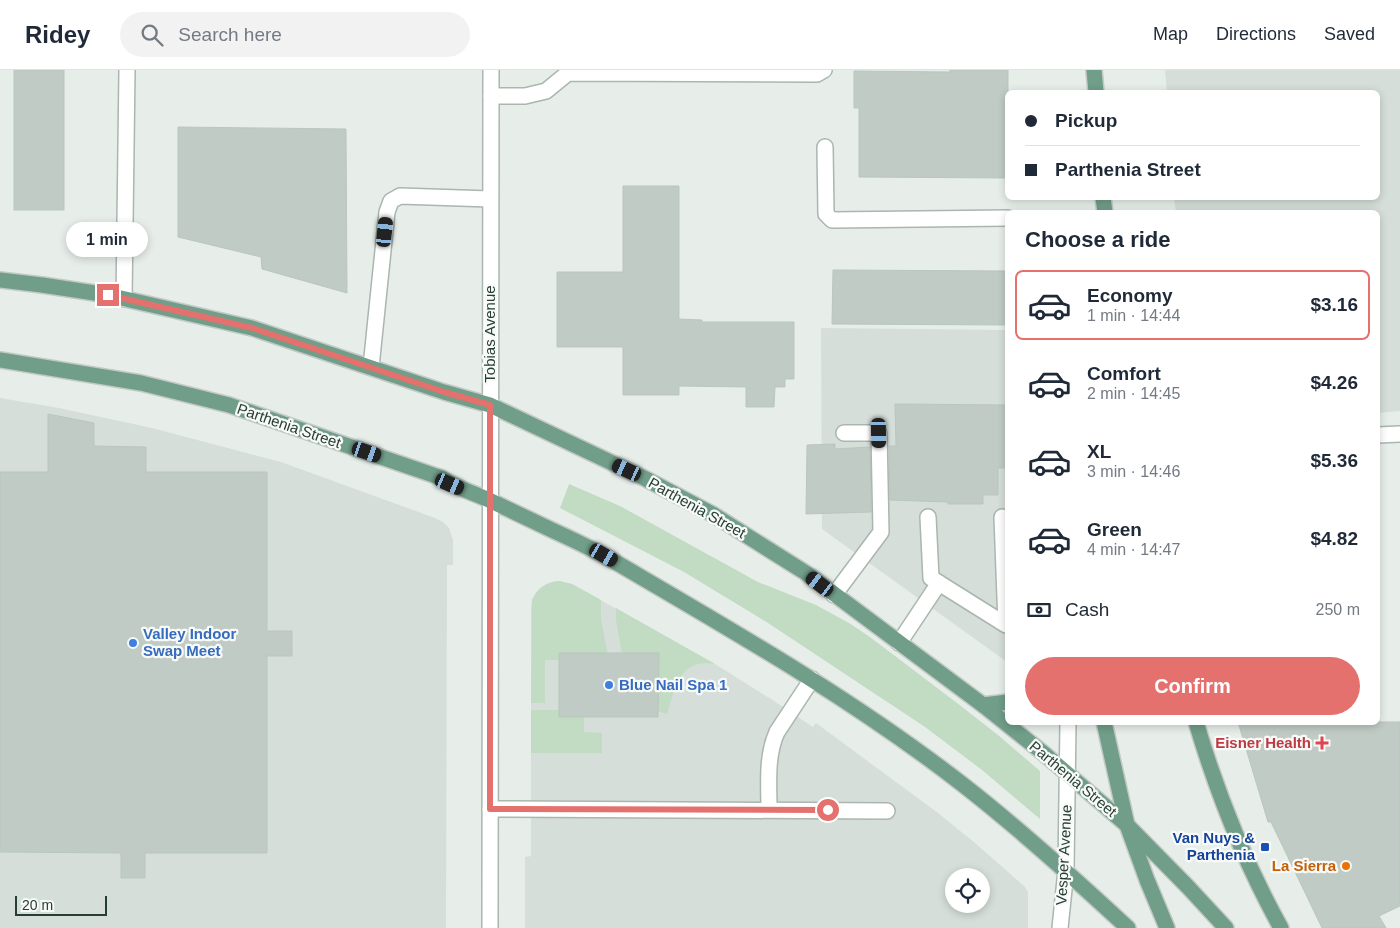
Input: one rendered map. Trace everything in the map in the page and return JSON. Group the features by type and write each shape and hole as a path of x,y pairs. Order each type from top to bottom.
{"main road":[{"path":"1094,70 1096,90"},
{"name":"Parthenia Street","path":"0,280 42,284 124,299 252,328 444,392 490,405 644,478 714,515 806,574 1005,723"},
{"name":"Parthenia Street","path":"0,360 141,383 229,405 442,478 450,484 490,500 604,555 755,643 898,737 1030,839 1128,928"},
{"path":"983,705 1005,702"},
{"name":"Parthenia Street","path":"1008,725 1068,773 1127,825 1226,928"},
{"path":"1105,725 1127,825 1144,873 1167,928"},
{"path":"1197,725 1206,756 1235,833 1265,898 1282,928"}],"street":[{"path":"124,299 126,70"},
{"name":"Tobias Avenue","path":"490,928 491,70"},
{"path":"491,96 525,96 546,91 568,73 817,74 824,70"},
{"path":"825,147 826,214 832,220 1005,218"},
{"path":"371,367 387,212 392,201 400,196 490,198"},
{"path":"834,594 881,532 879,433 844,433"},
{"path":"1380,435 1400,434"},
{"path":"928,517 931,578 1005,625"},
{"path":"1002,517 1005,599"},
{"path":"899,643 939,583"},
{"path":"769,810 770,759 773,740 812,679"},
{"name":"Vesper Avenue","path":"1060,928 1066,870 1068,725"},
{"path":"490,809 887,811"}],"shaded area":[{"path":"1165,70 1400,70 1400,411 1380,413 1380,210 1176,210 1174,200 1380,200 1380,90 1167,90"},
{"path":"821,328 1005,330 1005,661 822,529"},
{"path":"0,398 59,408 152,428 281,462 435,518 449,528 453,540 453,565 447,565 446,928 0,928"},
{"path":"559,581 572,584 715,664 813,727 816,723 938,813 1024,886 1028,892 1028,928 525,928 525,857 531,856 531,606 535,594 541,587"}],"green space":[{"path":"569,484 620,506 758,582 816,605 870,637 998,735 1040,771 1040,819 982,770 925,727 768,623 684,572 560,508"},
{"path":"559,581 572,584 601,600 601,620 609,660 545,660 545,703 531,703 532,600 543,586"},
{"path":"616,608 715,664 703,663 694,665 687,670 676,685 667,714 654,710 623,660 616,620"},
{"path":"531,710 584,710 584,732 602,733 602,753 531,753"}],"building":[{"path":"14,70 64,70 64,210 14,210"},
{"path":"950,70 1008,70 1008,90 1005,90 1005,178 859,177 859,108 854,108 854,71 950,72"},
{"path":"178,127 346,129 347,293 262,269 261,257 178,237"},
{"path":"623,186 679,186 679,319 702,320 702,322 794,322 794,379 785,379 785,387 775,387 774,407 746,407 746,387 679,386 679,395 623,395 623,347 557,347 557,272 623,272"},
{"path":"833,270 1005,271 1005,325 832,324"},
{"path":"895,404 1005,405 1005,468 998,468 998,495 983,495 983,504 948,504 948,502 890,500 889,446 896,446"},
{"name":"Valley Indoor Swap Meet","path":"48,414 94,423 94,446 146,447 146,472 267,472 267,631 292,631 292,656 267,656 267,853 145,853 145,878 121,878 121,853 0,852 0,472 48,472"},
{"path":"835,444 835,449 870,447 871,512 806,514 807,445"},
{"name":"Blue Nail Spa 1","path":"559,653 659,653 658,717 559,717"},
{"path":"1380,722 1400,722 1400,906 1379,916 1386,928 1322,928 1271,822 1268,822 1239,725 1380,725"}],"place":[{"name":"Valley Indoor Swap Meet","path":"133,643"},
{"name":"Blue Nail Spa 1","path":"609,685"},
{"name":"Eisner Health","path":"1322,743"},
{"name":"Van Nuys & Parthenia","path":"1265,847"},
{"name":"La Sierra","path":"1346,866"}],"route":[{"path":"108,295 252,328 444,392 490,405 490,809 828,810"}]}
